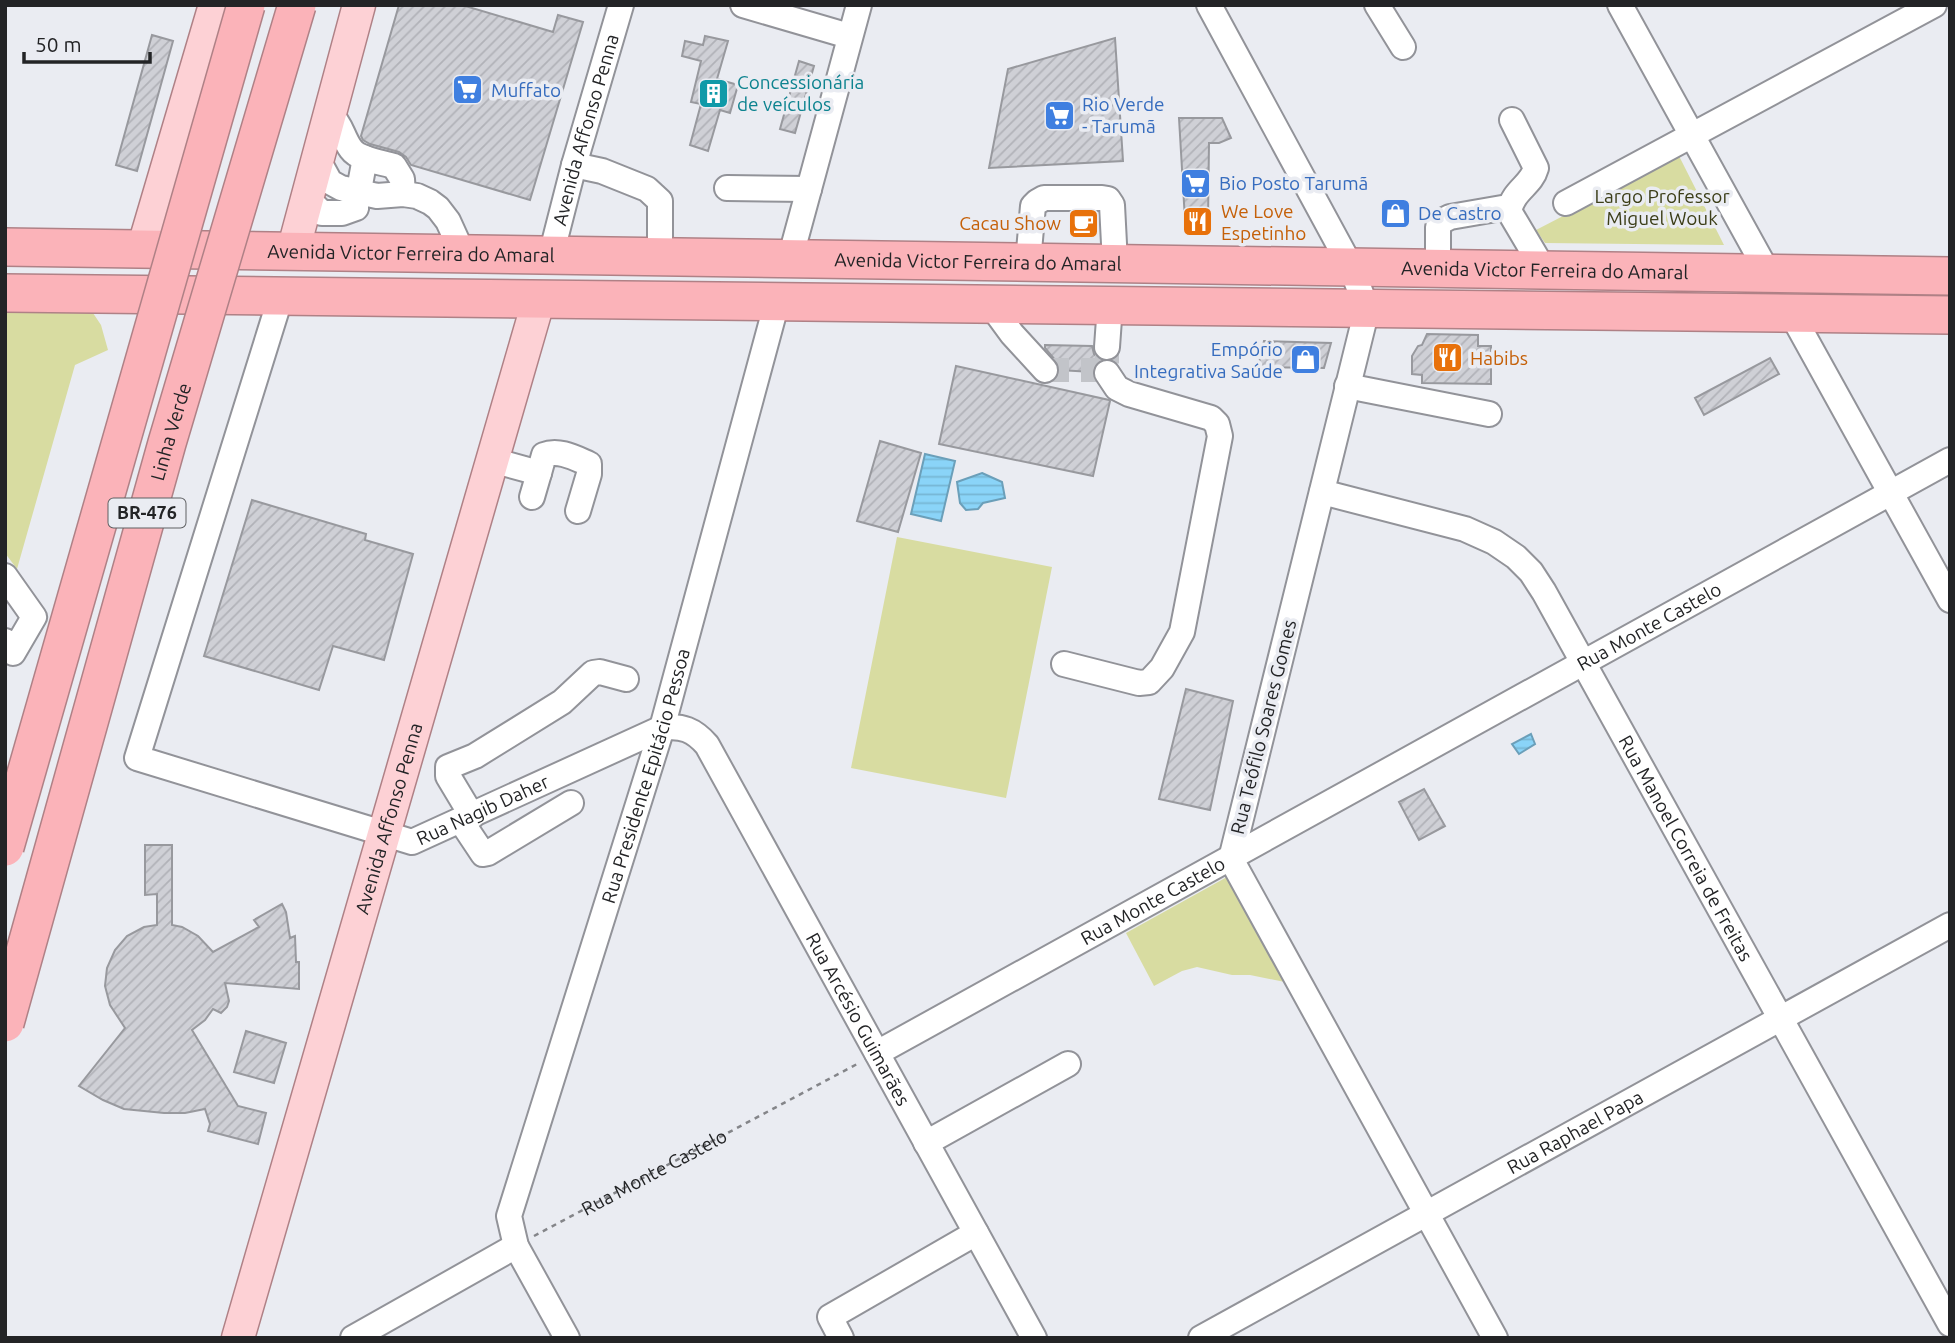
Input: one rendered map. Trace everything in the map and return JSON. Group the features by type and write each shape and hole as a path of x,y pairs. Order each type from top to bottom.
{"highway":[{"path":"5,847 247,5"},
{"name":"Linha Verde","path":"5,1023 167,443 297,5"},
{"name":"Avenida Victor Ferreira do Amaral","path":"5,247 1950,276"},
{"name":"Avenida Victor Ferreira do Amaral","path":"5,293 1950,315"}],"main road":[{"path":"143,249 215,5"},
{"path":"293,251 359,5"},
{"name":"Avenida Affonso Penna","path":"237,1338 539,299"}],"street":[{"name":"Avenida Affonso Penna","path":"551,256 574,165 621,5"},
{"path":"743,5 777,10 849,36"},
{"path":"790,259 859,5"},
{"path":"1209,5 1351,267 1367,309"},
{"path":"1377,5 1404,47"},
{"path":"1620,5 1768,273"},
{"path":"1566,203 1934,5"},
{"path":"330,114 338,122 353,152 394,166 402,179 403,194"},
{"path":"1509,211 1511,200 1534,175 1536,168 1512,120"},
{"path":"357,199 365,158"},
{"path":"318,160 330,183 357,199 423,207 437,223 456,254"},
{"path":"574,165 602,170 647,189 660,201 660,257"},
{"path":"727,188 809,189"},
{"path":"309,192 313,204 323,213 342,213 357,199 403,194 417,196 438,208 448,221 456,254"},
{"path":"1028,262 1033,206 1037,202 1044,198 1102,198 1108,199 1112,205 1115,263"},
{"path":"1438,268 1438,226 1442,220 1502,208 1509,211 1544,270"},
{"name":"Rua Nagib Daher","path":"281,296 137,758 412,842 662,727"},
{"name":"Rua Presidente Epitácio Pessoa","path":"567,1338 516,1246 509,1216 662,727 777,302"},
{"path":"990,304 1012,334 1045,370"},
{"path":"1107,347 1110,306"},
{"name":"Rua Teófilo Soares Gomes","path":"1367,309 1231,859 1495,1338"},
{"path":"1791,313 1950,600"},
{"path":"1064,664 1139,683 1149,682 1162,668 1182,632 1220,436 1217,424 1211,418 1129,394 1117,388 1107,373"},
{"path":"1348,386 1489,414"},
{"path":"531,497 544,455 552,452 566,454 589,464 589,474 578,511"},
{"path":"492,460 539,472"},
{"name":"Rua Monte Castelo","path":"877,1053 1950,460"},
{"name":"Rua Manoel Correia de Freitas","path":"1321,492 1465,529 1493,542 1516,557 1531,572 1950,1324"},
{"path":"5,576 34,617 9,647"},
{"path":"571,803 483,854 448,776 448,768 475,756 562,702 593,673 600,672 626,679"},
{"name":"Rua Arcésio Guimarães","path":"662,727 688,729 707,745 1034,1338"},
{"name":"Rua Raphael Papa","path":"1200,1338 1950,925"},
{"path":"926,1143 1068,1064"},
{"path":"841,1338 830,1317 976,1233"},
{"path":"353,1338 516,1246"}],"path":[{"name":"Rua Monte Castelo","path":"516,1246 877,1053"}],"green space":[{"name":"Largo Professor Miguel Wouk","path":"1679,156 1724,245 1545,243 1536,230"},
{"path":"5,307 89,307 101,325 108,350 75,365 17,569 5,553"},
{"path":"897,537 1052,567 1006,798 851,768"},
{"path":"1227,877 1285,982 1197,967 1182,971 1154,986 1126,933"}],"water":[{"path":"925,454 955,461 941,521 911,514"},
{"path":"982,473 1002,482 1005,498 983,503 978,509 966,510 960,503 957,482"},
{"path":"1531,734 1535,744 1519,754 1512,744"}],"building":[{"name":"Muffato","path":"399,5 462,5 553,32 558,15 583,22 530,200 411,165 399,152 363,140 361,136"},
{"path":"152,35 173,41 137,171 116,165"},
{"name":"Concessionária de veículos","path":"705,36 728,41 717,79 738,85 730,113 720,110 708,151 690,145 701,104 691,102 701,61 682,56 685,41 703,45"},
{"name":"Rio Verde - Tarumã","path":"1115,38 1123,161 989,168 1008,69"},
{"name":"Concessionária de veículos","path":"799,61 814,66 795,133 780,129"},
{"name":"Bio Posto Tarumã","path":"1179,118 1222,118 1231,138 1219,143 1209,143 1208,221 1185,220"},
{"path":"1427,334 1478,335 1478,346 1491,346 1491,384 1422,383 1422,375 1412,374 1412,356"},
{"path":"1264,341 1331,343 1324,368 1258,367"},
{"path":"1045,345 1092,346 1094,354 1100,360 1092,372 1059,370"},
{"path":"1770,358 1779,374 1704,415 1695,398"},
{"path":"956,366 1109,400 1093,476 939,444"},
{"path":"880,441 921,453 898,532 857,521"},
{"path":"252,500 366,534 365,540 413,554 384,660 333,646 319,690 204,656"},
{"path":"1186,689 1233,701 1210,810 1159,799"},
{"path":"1424,789 1445,826 1419,840 1399,802"},
{"path":"145,845 172,845 172,925 198,936 213,952 259,927 254,920 282,904 286,912 290,938 295,936 299,989 225,983 229,1001 227,1007 221,1013 213,1009 205,1020 192,1030 238,1106 266,1113 258,1144 208,1131 210,1124 205,1109 164,1113 124,1109 79,1086 125,1028 110,1005 105,986 107,968 115,950 127,936 144,927 157,925 157,894 145,895"},
{"path":"246,1031 286,1043 274,1083 234,1072"}],"tunnel":[{"path":"1045,370 1099,370 1107,373 1107,352"}],"place":[{"name":"Muffato","path":"468,90"},
{"name":"Concessionária de veículos","path":"714,93"},
{"name":"Rio Verde - Tarumã","path":"1059,115"},
{"name":"Bio Posto Tarumã","path":"1196,183"},
{"name":"De Castro","path":"1395,213"},
{"name":"We Love Espetinho","path":"1198,222"},
{"name":"Cacau Show","path":"1084,223"},
{"name":"Habibs","path":"1447,358"},
{"name":"Empório Integrativa Saúde","path":"1306,360"}]}
